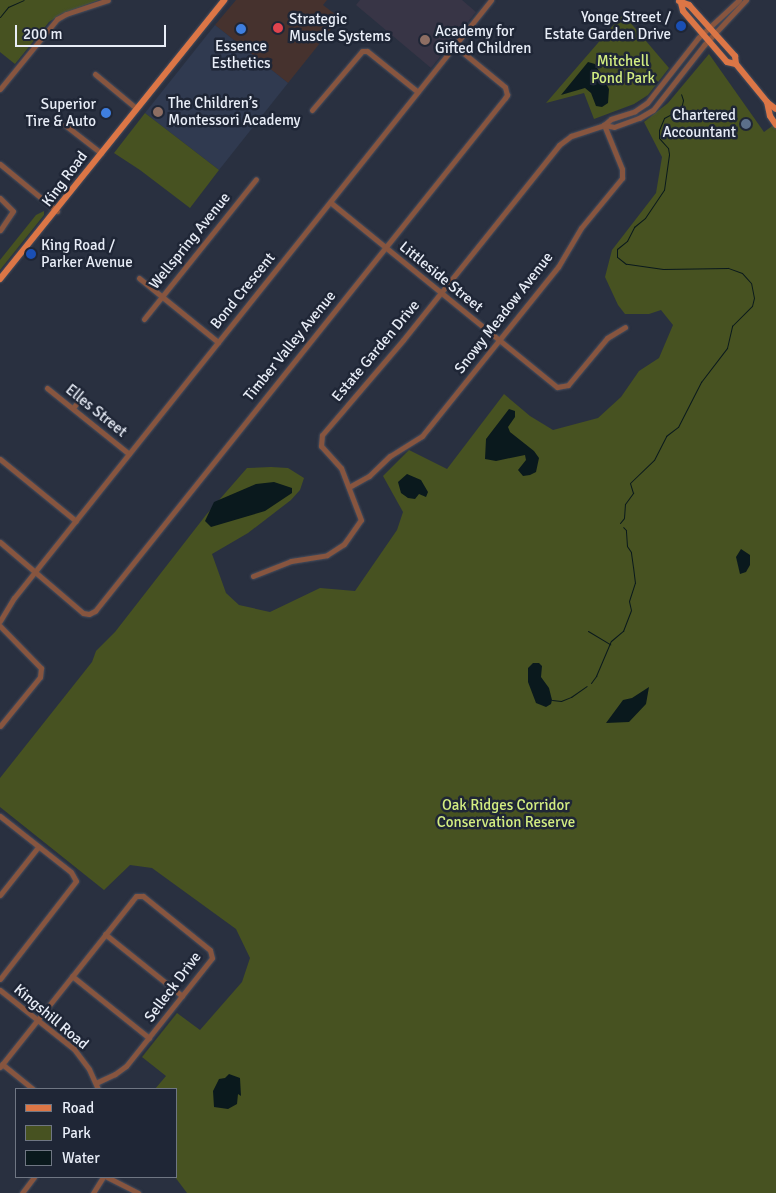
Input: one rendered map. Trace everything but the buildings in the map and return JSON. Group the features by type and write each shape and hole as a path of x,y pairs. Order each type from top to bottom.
{"main road":[{"name":"King Road","path":"0,280 224,0"},
{"path":"680,2 689,5 715,33 735,56 736,64 767,102 776,109"},
{"path":"680,2 683,11 727,62 736,64"},
{"path":"767,102 770,116 776,125"}],"street":[{"path":"0,89 57,19 66,14 108,0"},
{"name":"Bond Crescent","path":"0,621 12,601 34,573 491,0"},
{"name":"Estate Garden Drive","path":"253,576 291,562 327,556 344,544 361,520 349,486 338,464 320,446 321,437 559,145 571,136 604,125 611,119 635,111 648,103 681,58 739,0"},
{"name":"Estate Garden Drive","path":"604,125 614,127 639,118 653,110 709,40 746,0"},
{"name":"Timber Valley Avenue","path":"0,542 83,613 89,614 95,611 508,95 504,85 454,46"},
{"path":"312,110 362,51 367,51 418,92"},
{"path":"681,58 690,64"},
{"path":"95,74 136,108"},
{"path":"65,125 101,153"},
{"name":"Snowy Meadow Avenue","path":"349,486 369,476 390,456 422,436 558,267 582,228 623,176 622,169 604,125"},
{"path":"0,164 57,211"},
{"name":"Wellspring Avenue","path":"144,319 256,179"},
{"path":"0,198 13,211 0,230"},
{"name":"Littleside Street","path":"330,202 557,387 562,388 574,379 607,338 625,327"},
{"path":"139,278 218,342"},
{"name":"Elles Street","path":"47,388 129,454"},
{"path":"72,408 82,396"},
{"path":"0,459 76,520"},
{"path":"0,626 41,668 40,677 0,726"},
{"path":"0,816 71,872 76,881 0,979"},
{"path":"0,895 38,847"},
{"name":"Selleck Drive","path":"1,1065 136,896 143,896 212,952 210,961 122,1070 96,1083"},
{"path":"105,934 182,996"},
{"path":"72,976 149,1038"},
{"name":"Kingshill Road","path":"0,990 74,1049 98,1088"},
{"path":"1,1065 32,1088"},
{"path":"22,1193 33,1178"},
{"path":"93,1193 102,1178"},
{"path":"109,1178 138,1193"}],"shaded area":[{"path":"236,0 327,0 323,5 340,18 288,83 215,25"},
{"name":"Academy for Gifted Children","path":"360,0 462,0 476,12 431,68 356,5"},
{"path":"215,25 288,83 219,170 145,113"}],"green space":[{"path":"0,0 99,0 61,14 49,22 15,64 0,52"},
{"name":"Mitchell Pond Park","path":"623,14 669,68 648,95 634,104 594,119 584,93 546,103"},
{"name":"Oak Ridges Corridor Conservation Reserve","path":"709,54 764,132 776,123 776,1193 187,1193 176,1178 178,1178 178,1088 156,1088 166,1076 142,1057 177,1013 200,1030 242,982 250,958 236,929 152,868 130,865 104,890 0,807 0,778 92,662 96,651 115,632 206,515 247,468 288,468 304,478 300,490 291,500 248,533 212,554 226,593 239,605 270,612 320,588 355,591 397,530 403,512 383,476 409,450 447,469 504,394 530,416 553,430 598,418 621,397 639,371 659,358 673,325 661,310 649,314 625,314 618,305 605,277 612,250 656,193 662,157 644,122 668,103"},
{"path":"145,113 219,170 190,208 114,153"},
{"path":"44,211 44,215 0,270 0,260 36,215"}],"water":[{"path":"588,62 595,64 609,89 608,103 602,107 596,106 591,93 585,88 561,95"},
{"path":"509,409 515,411 515,417 508,427 510,432 534,451 539,458 536,472 530,475 523,476 518,470 526,460 525,455 496,461 485,459 486,439"},
{"path":"407,474 421,480 428,492 426,497 419,494 415,499 408,498 401,493 398,482"},
{"path":"274,482 292,488 292,493 265,511 211,527 205,521 214,502 256,484"},
{"path":"741,549 750,555 750,565 746,572 740,574 736,557"},
{"path":"533,663 539,663 542,666 541,677 549,688 552,700 551,704 546,707 536,703 528,682 528,668"},
{"path":"649,687 646,704 629,722 606,723 623,700 632,698"},
{"path":"229,1074 240,1078 241,1096 238,1094 237,1104 228,1109 214,1107 213,1091 219,1079 225,1078"}],"waterway":[{"path":"0,17 8,7 24,0"},
{"path":"620,523 624,518 625,504 633,493 630,483 654,460 666,436 678,427 701,382 727,348 732,326 752,306 754,298 751,283 742,273 728,268 663,269 626,264 617,257 617,249 627,241 634,227 645,218 664,190 669,154 668,148 659,138 659,130 664,118 681,109 683,100 681,94"},
{"path":"591,683 596,676 611,641 623,631 631,610 629,601 635,583 631,552 627,546 626,530 623,527"},
{"path":"588,631 610,644"},
{"path":"552,700 561,701 571,697 587,686"}],"place":[{"name":"Yonge Street / Estate Garden Drive","path":"681,26"},
{"name":"Strategic Muscle Systems","path":"278,28"},
{"name":"Essence Esthetics","path":"241,29"},
{"name":"Academy for Gifted Children","path":"425,40"},
{"name":"The Children’s Montessori Academy","path":"158,112"},
{"name":"Superior Tire & Auto","path":"106,113"},
{"name":"Chartered Accountant","path":"746,124"},
{"name":"King Road / Parker Avenue","path":"31,254"}]}
